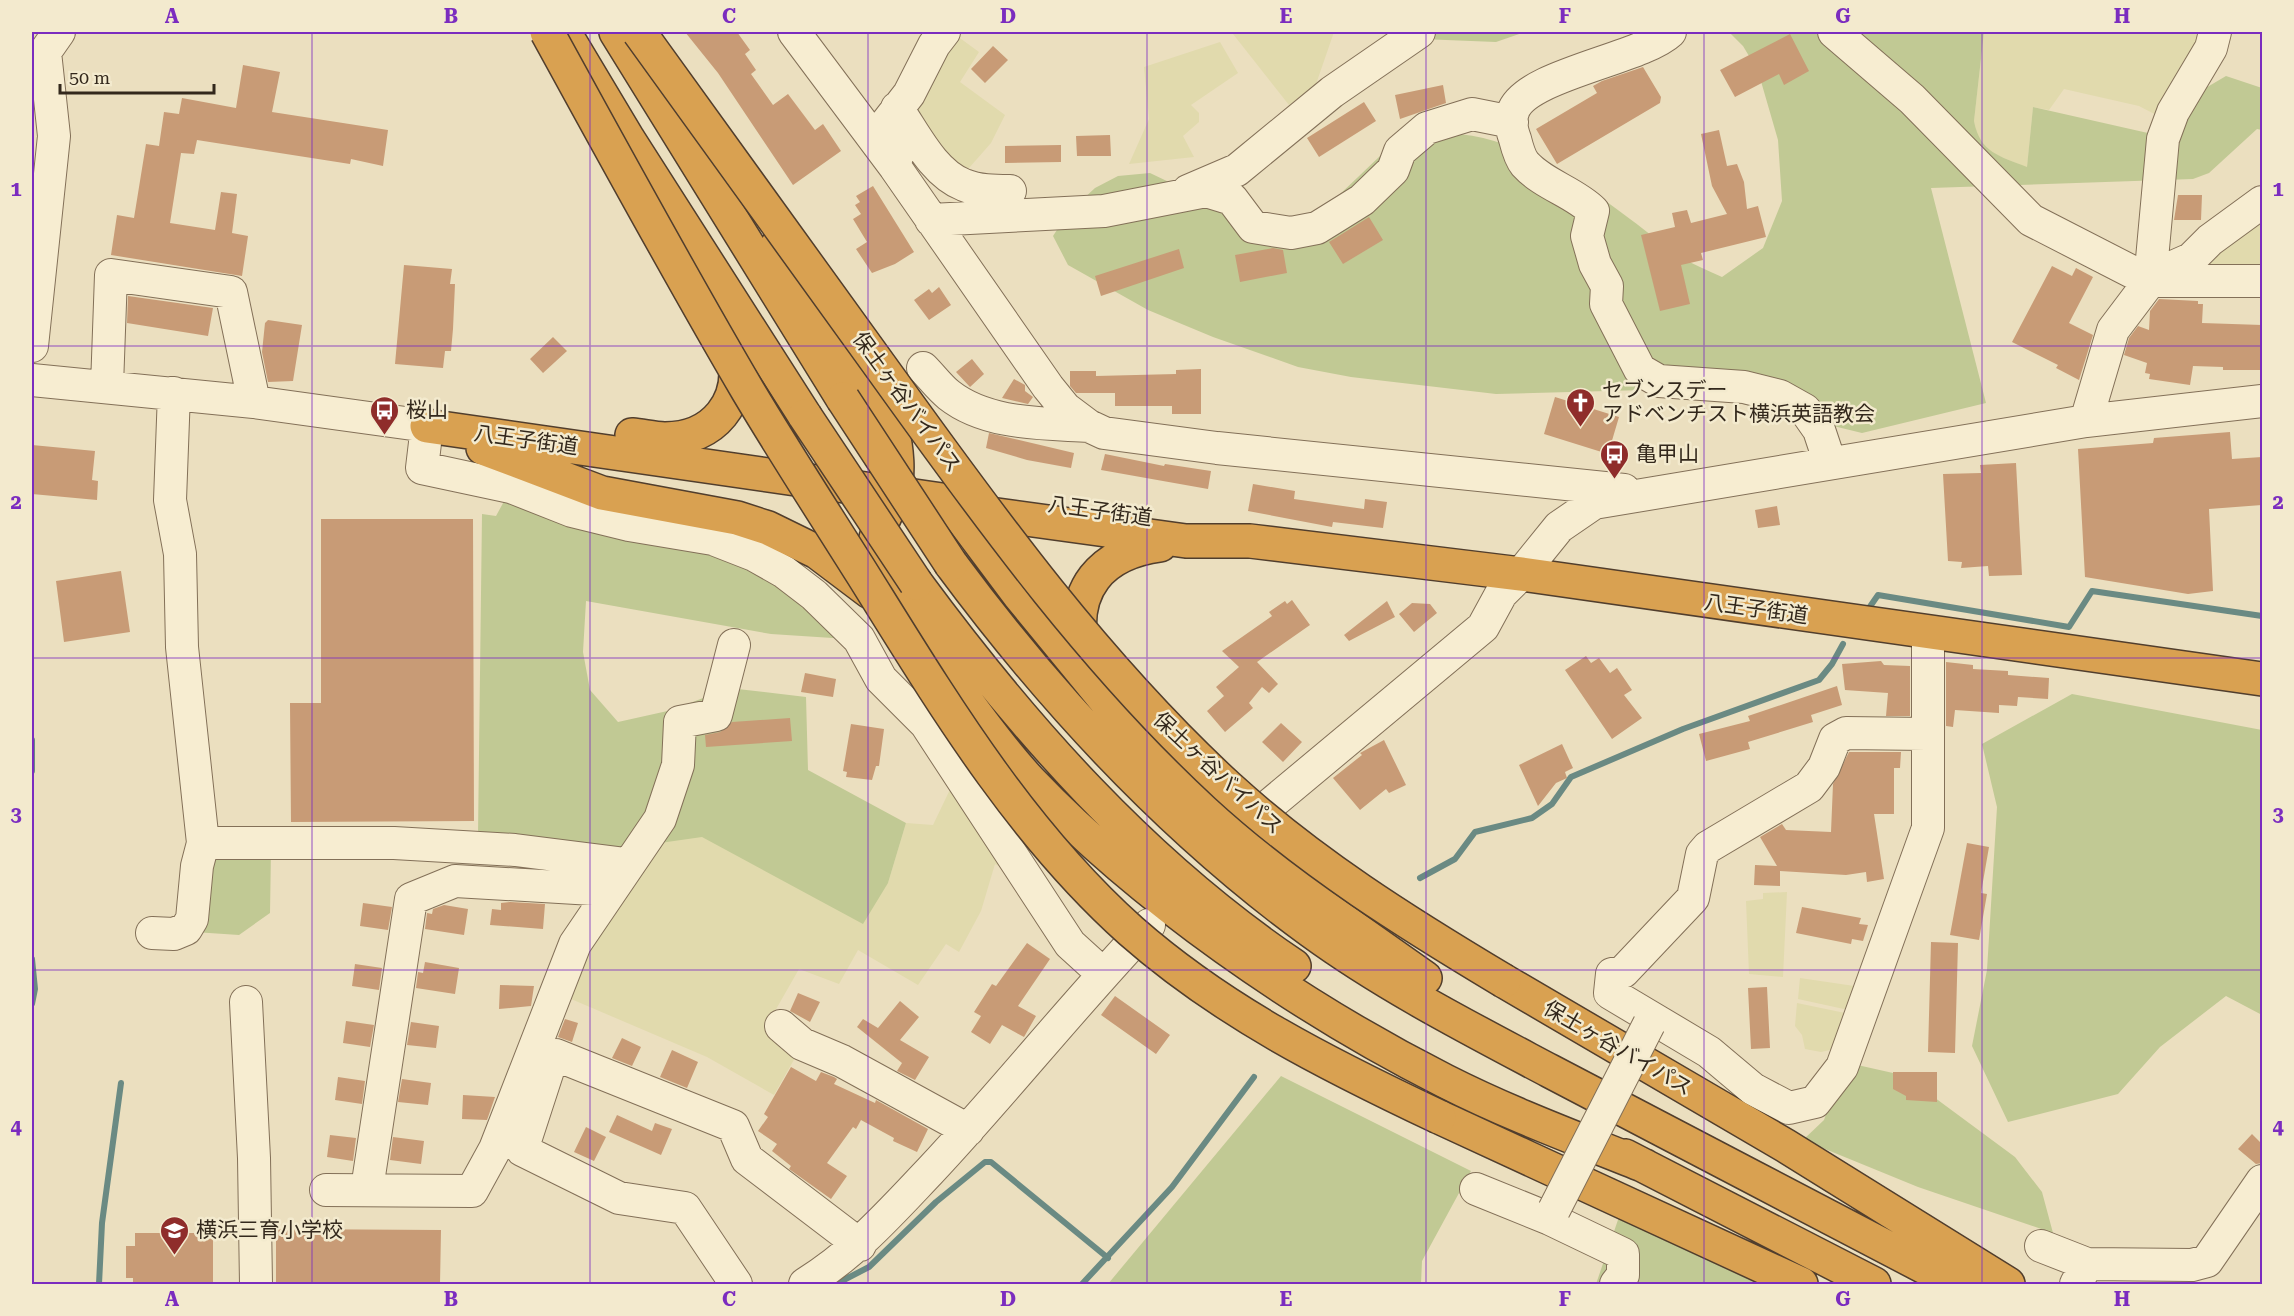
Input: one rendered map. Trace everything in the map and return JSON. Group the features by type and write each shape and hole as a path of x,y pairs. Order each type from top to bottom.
{"highway":[{"path":"539,32 796,450 828,483"},
{"path":"547,32 675,265 750,394 902,638 971,743 1038,834 1102,903 1187,976 1292,1044 1439,1117 1801,1284"},
{"path":"564,32 628,139 805,416 916,583 971,656 1052,754 1156,857 1213,906 1275,954 1365,1013 1463,1072 1874,1284"},
{"path":"616,32 843,399 951,564 1033,670 1094,740 1211,850 1312,932 1382,977 1486,1037 1957,1284"},
{"path":"640,32 885,417 896,443 894,493 875,538 875,558 880,575 890,594 935,658 1029,779 1095,844 1195,925 1345,1025 1445,1081 1527,1119 1645,1166"},
{"name":"保土ヶ谷バイパス","path":"640,32 927,431 1047,590 1144,705 1266,820 1376,902 1504,981 1796,1152 2008,1284"},
{"path":"512,438 582,428 665,439 686,437 700,432 716,422 727,410 736,390 737,368 732,346"},
{"path":"427,426 602,493 737,518 768,528 836,564 890,609 935,658"},
{"name":"八王子街道","path":"427,426 949,501 968,511 1186,541 1250,541 1521,574 1928,634 2262,679"},
{"name":"八王子街道","path":"949,501 966,493 1187,523 1250,541"},
{"path":"949,501 1090,683 1134,735 1274,866 1323,906 1403,964 1484,1016 1642,1108 1744,1173"},
{"path":"1090,683 1081,646 1080,611 1087,587 1102,568 1119,555 1141,547 1186,541"}],"street":[{"path":"32,346 54,136 45,52 59,32"},
{"path":"794,32 895,167 1048,387 1065,408 1089,426"},
{"path":"895,167 898,152 885,125 909,94 934,45 944,32"},
{"path":"1156,202 1237,170 1332,92 1419,32"},
{"path":"1667,32 1647,46 1579,69 1524,96 1513,111 1512,122 1516,143 1525,164 1562,191 1581,200 1593,211 1587,236 1595,264 1607,286 1606,304 1640,370 1659,381 1744,387 1780,396 1805,410 1819,430 1830,463"},
{"path":"1834,32 1912,99 2031,220 2150,281 2262,281"},
{"path":"2150,281 2163,139 2173,112 2211,48 2215,32"},
{"path":"897,108 946,174 963,185 983,190 1010,191"},
{"path":"931,220 1104,211 1206,191 1232,199 1253,227 1291,233 1317,228 1362,200 1393,170 1400,151 1427,128 1472,114 1512,122"},
{"path":"2086,421 2113,330 2150,281 2166,270 2191,259 2210,240 2262,202"},
{"path":"107,386 111,275 231,292 254,402"},
{"path":"923,368 949,395 976,411 1024,422 1089,426 1120,435 1217,447 1643,493"},
{"name":"八王子街道","path":"32,380 254,402 427,426"},
{"path":"152,933 174,934 186,929 192,919 197,866 203,843 182,647 180,554 171,500 174,393"},
{"path":"1254,818 1483,627 1501,594 1521,574 1559,527 1574,514 1594,503 1643,493 2086,421 2262,401"},
{"path":"427,426 422,468 511,487 572,511 629,525 713,539 754,555 784,572 814,595 859,639 881,679 927,724 1070,944 1103,974"},
{"path":"1926,734 1846,733 1835,739 1824,767 1809,787 1708,847 1702,854 1693,898 1623,972 1612,974 1610,993 1709,1052 1753,1089 1789,1107 1815,1102 1842,1067 1928,828 1926,734 1928,634"},
{"path":"326,1190 472,1191 495,1149 575,944 627,864 660,819 678,765 680,722 716,715 734,645"},
{"path":"203,843 405,844 515,850 627,864"},
{"path":"367,1189 411,899 455,881 610,891"},
{"path":"821,1281 860,1245 968,1130 1103,974 1149,925"},
{"path":"246,1002 256,1284"},
{"path":"1552,1214 1648,1017"},
{"path":"781,1026 802,1044 842,1061 968,1130"},
{"path":"736,1284 685,1208 619,1198 522,1150 549,1066 556,1055 733,1126 747,1159 860,1245"},
{"path":"2041,1246 2080,1276 2207,1262 2262,1181"},
{"path":"1476,1189 1552,1214 1623,1254 1623,1275 1616,1284"}],"shaded area":[{"path":"1236,32 1334,32 1315,87 1289,105 1233,34"},
{"path":"1984,32 2210,32 2166,120 2139,106 2064,89 2049,110 2033,107 2027,168 1990,152 1977,136 1974,121"},
{"path":"953,33 979,52 960,82 1005,115 991,143 962,176 908,107"},
{"path":"1220,42 1238,73 1191,105 1199,113 1199,122 1183,136 1194,157 1129,164 1149,119 1144,67"},
{"path":"2262,212 2262,272 2210,278 2194,263"},
{"path":"956,777 1010,872 995,864 981,911 959,952 946,944 918,985 858,950 839,984 799,969 767,1025 800,1049 774,1095 707,1057 564,996 585,936 664,824 888,883 906,823 933,825"},
{"path":"1787,892 1783,977 1749,974 1746,901 1763,899 1763,893"},
{"path":"1800,978 1861,987 1853,1011 1798,999"},
{"path":"1797,1003 1845,1013 1840,1043 1830,1050 1821,1052 1805,1049 1802,1035 1795,1026"}],"green space":[{"path":"1413,32 1525,32 1496,42 1421,39"},
{"path":"1729,32 1984,32 1974,121 1977,132 1986,147 1993,152 2027,167 2033,107 2170,138 2187,99 2226,76 2262,88 2262,130 2257,129 2209,173 2193,179 1931,188 1986,403 1862,433 1681,389 1496,394 1351,377 1298,367 1213,337 1148,310 1068,265 1053,236 1068,213 1095,188 1118,176 1150,173 1238,215 1268,226 1313,215 1336,198 1401,136 1434,133 1465,135 1495,141 1551,165 1604,200 1674,253 1722,277 1763,248 1782,201 1778,140 1758,71 1743,46"},
{"path":"508,494 771,571 848,639 771,634 586,601 583,652 590,690 618,722 672,710 729,688 806,697 808,770 906,823 888,883 863,924 702,837 618,849 478,835 482,514 496,516"},
{"path":"2072,694 2262,730 2262,1015 2226,996 2160,1047 2118,1094 2008,1122 1972,1046 1987,970 1997,807 1982,744"},
{"path":"271,849 270,913 239,935 194,932 211,852"},
{"path":"1844,1062 1893,1073 1923,1089 2015,1157 2042,1192 2053,1233 1918,1187 1803,1140 1824,1120"},
{"path":"1281,1076 1471,1171 1422,1261 1421,1284 1108,1284"},
{"path":"1620,1214 1762,1284 1596,1284"}],"building":[{"path":"685,32 737,32 750,50 745,54 756,70 751,74 773,105 788,94 815,130 823,124 841,151 793,185 718,73"},
{"path":"1790,34 1809,71 1784,85 1779,74 1735,97 1720,70"},
{"path":"993,46 1008,60 985,83 971,69"},
{"path":"243,65 280,72 272,112 388,130 383,166 351,159 350,164 197,140 194,154 181,153 170,223 215,230 221,192 237,194 232,233 248,236 242,276 111,255 117,215 134,218 146,144 159,146 164,112 179,114 182,98 236,108"},
{"path":"1643,67 1661,97 1660,103 1557,164 1536,129 1597,93 1593,86"},
{"path":"1443,85 1446,103 1400,119 1395,95"},
{"path":"1364,102 1376,121 1319,157 1307,138"},
{"path":"1719,130 1727,166 1737,164 1744,182 1747,209 1758,206 1766,237 1701,253 1703,260 1681,265 1690,304 1660,311 1641,235 1675,227 1672,213 1687,210 1691,223 1727,214 1712,186 1701,134"},
{"path":"1110,135 1111,156 1077,156 1076,136"},
{"path":"1061,145 1061,162 1005,163 1005,146"},
{"path":"873,186 914,252 895,264 872,273 856,249 867,242 853,219 861,214 855,205 860,202 856,196"},
{"path":"2178,195 2202,195 2201,220 2174,220"},
{"path":"1369,217 1383,240 1343,264 1329,242"},
{"path":"1273,248 1283,250 1287,273 1240,282 1235,255"},
{"path":"1179,249 1184,268 1101,296 1095,276"},
{"path":"404,265 452,269 450,284 455,284 451,351 445,351 443,368 395,364"},
{"path":"2052,266 2072,276 2076,268 2093,277 2069,323 2093,335 2079,380 2056,368 2058,365 2012,342"},
{"path":"939,287 951,305 929,320 914,300 929,289 932,293"},
{"path":"128,296 213,308 208,336 127,323"},
{"path":"2159,299 2198,301 2198,304 2203,304 2202,323 2262,325 2262,370 2223,370 2223,367 2193,366 2190,385 2149,379 2150,374 2145,373 2147,363 2124,355 2129,338 2138,326 2149,330 2150,311"},
{"path":"268,320 302,325 293,381 268,382 262,352 265,323"},
{"path":"553,337 567,351 543,373 530,359"},
{"path":"972,359 984,374 970,387 956,372"},
{"path":"1201,369 1201,414 1172,414 1172,406 1115,406 1115,393 1076,393 1070,386 1070,371 1096,371 1096,376 1176,374 1176,370"},
{"path":"1014,379 1025,385 1025,391 1033,397 1028,404 1002,398"},
{"path":"1555,397 1619,417 1608,454 1544,434"},
{"path":"2230,432 2232,459 2262,457 2262,505 2209,509 2213,591 2188,594 2085,577 2078,449 2153,443 2154,438"},
{"path":"989,433 1074,453 1071,468 1027,460 986,448"},
{"path":"32,445 95,451 92,480 98,481 97,500 32,494"},
{"path":"1105,454 1164,466 1165,464 1211,471 1208,489 1101,470"},
{"path":"2016,463 2022,575 1989,576 1988,566 1961,568 1962,562 1948,561 1943,474 1981,473 1980,465"},
{"path":"1253,484 1295,491 1294,499 1364,509 1365,499 1387,502 1383,528 1333,522 1332,527 1248,511"},
{"path":"1777,506 1780,525 1758,528 1755,510"},
{"path":"321,519 473,519 474,821 291,822 290,703 321,703"},
{"path":"121,571 130,632 64,642 56,581"},
{"path":"1292,600 1310,625 1257,662 1278,684 1269,693 1262,687 1249,703 1253,708 1225,732 1207,711 1224,696 1216,687 1239,667 1222,651 1272,616 1269,612 1285,601 1287,604"},
{"path":"1387,601 1395,617 1349,641 1344,635"},
{"path":"1412,603 1430,604 1437,613 1414,632 1399,614"},
{"path":"1586,656 1591,663 1599,658 1610,673 1617,668 1632,690 1624,695 1642,718 1612,739 1565,670"},
{"path":"1881,661 1884,665 1910,666 1910,716 1886,716 1888,693 1845,690 1842,664"},
{"path":"1946,662 1973,665 1973,669 2008,671 2008,675 2049,678 2048,699 2018,697 2017,706 1999,705 1999,713 1955,710 1953,727 1946,726"},
{"path":"805,673 836,679 833,697 801,692"},
{"path":"1837,686 1842,705 1811,715 1813,722 1748,742 1750,749 1706,761 1699,734 1750,721 1748,716"},
{"path":"790,718 792,741 706,747 705,735 720,732 732,722"},
{"path":"1281,723 1302,742 1283,762 1262,742"},
{"path":"851,724 884,729 879,766 876,766 872,780 846,777 847,772 843,771"},
{"path":"1384,740 1406,785 1389,793 1386,789 1360,810 1333,778 1362,755 1360,753"},
{"path":"1562,744 1573,768 1565,772 1567,778 1556,783 1538,806 1519,765"},
{"path":"1849,752 1901,752 1900,768 1894,768 1894,814 1874,814 1884,879 1867,882 1866,872 1846,875 1780,871 1780,886 1754,885 1755,865 1777,866 1760,837 1782,824 1786,830 1831,832 1833,784"},
{"path":"1967,843 1989,847 1981,893 1987,894 1979,940 1950,935"},
{"path":"363,903 392,907 388,930 360,926"},
{"path":"501,903 545,904 543,929 490,925 492,909 501,910"},
{"path":"444,905 468,909 464,935 425,929 427,913 432,914 433,909"},
{"path":"1802,907 1861,918 1859,924 1868,925 1863,941 1852,939 1851,944 1796,933"},
{"path":"1931,942 1958,943 1955,1053 1928,1052"},
{"path":"1027,943 1050,959 1018,1006 1036,1016 1024,1037 1002,1025 990,1044 971,1032 981,1016 974,1012 992,984 996,986"},
{"path":"425,962 459,968 455,994 416,988 418,972 423,973"},
{"path":"355,964 382,968 379,990 352,986"},
{"path":"500,985 534,986 531,1006 499,1009"},
{"path":"1767,987 1770,1048 1751,1049 1748,988"},
{"path":"798,993 820,1002 810,1022 790,1011"},
{"path":"1115,996 1170,1035 1156,1054 1101,1015"},
{"path":"900,1001 919,1017 900,1040 929,1057 915,1080 897,1071 902,1063 857,1027 863,1019 878,1028"},
{"path":"565,1019 578,1023 572,1042 558,1037"},
{"path":"346,1021 374,1025 370,1047 343,1043"},
{"path":"411,1022 439,1026 436,1048 407,1045"},
{"path":"622,1038 641,1047 632,1066 612,1058"},
{"path":"672,1050 698,1062 687,1088 660,1077"},
{"path":"791,1067 816,1081 821,1072 834,1077 837,1079 834,1084 875,1103 876,1100 928,1129 917,1152 893,1141 894,1138 861,1120 856,1129 853,1127 827,1163 847,1176 831,1199 789,1169 791,1166 772,1151 777,1144 758,1131 768,1117 764,1114"},
{"path":"1893,1072 1937,1072 1937,1102 1906,1100 1906,1096 1893,1089"},
{"path":"338,1077 365,1081 362,1104 335,1100"},
{"path":"402,1079 431,1083 428,1105 398,1102"},
{"path":"463,1095 495,1097 487,1120 462,1119"},
{"path":"617,1115 652,1131 655,1123 672,1129 661,1155 609,1132"},
{"path":"586,1127 606,1137 594,1161 574,1152"},
{"path":"2252,1134 2262,1144 2262,1163 2256,1164 2238,1149"},
{"path":"330,1135 356,1138 353,1161 327,1157"},
{"path":"393,1137 424,1141 421,1164 390,1160"},
{"path":"276,1229 441,1230 440,1284 276,1284"},
{"path":"135,1233 213,1233 213,1284 133,1284 133,1278 126,1278 126,1246 135,1246"}],"waterway":[{"path":"1869,608 1878,595 2069,627 2092,591 2262,616"},
{"path":"1420,878 1455,859 1475,832 1532,818 1552,804 1571,777 1683,729 1819,680 1832,664 1843,644"},
{"path":"32,740 32,771"},
{"path":"32,959 35,989 32,1004"},
{"path":"1082,1284 1172,1187 1254,1077"},
{"path":"99,1284 102,1223 121,1083"},
{"path":"836,1284 869,1267 936,1202 985,1162 991,1162 1108,1258"}],"place":[{"name":"セブンスデー アドベンチスト横浜英語教会","path":"1581,428"},
{"name":"桜山","path":"385,436"},
{"name":"亀甲山","path":"1615,480"},
{"name":"横浜三育小学校","path":"175,1256"}]}
